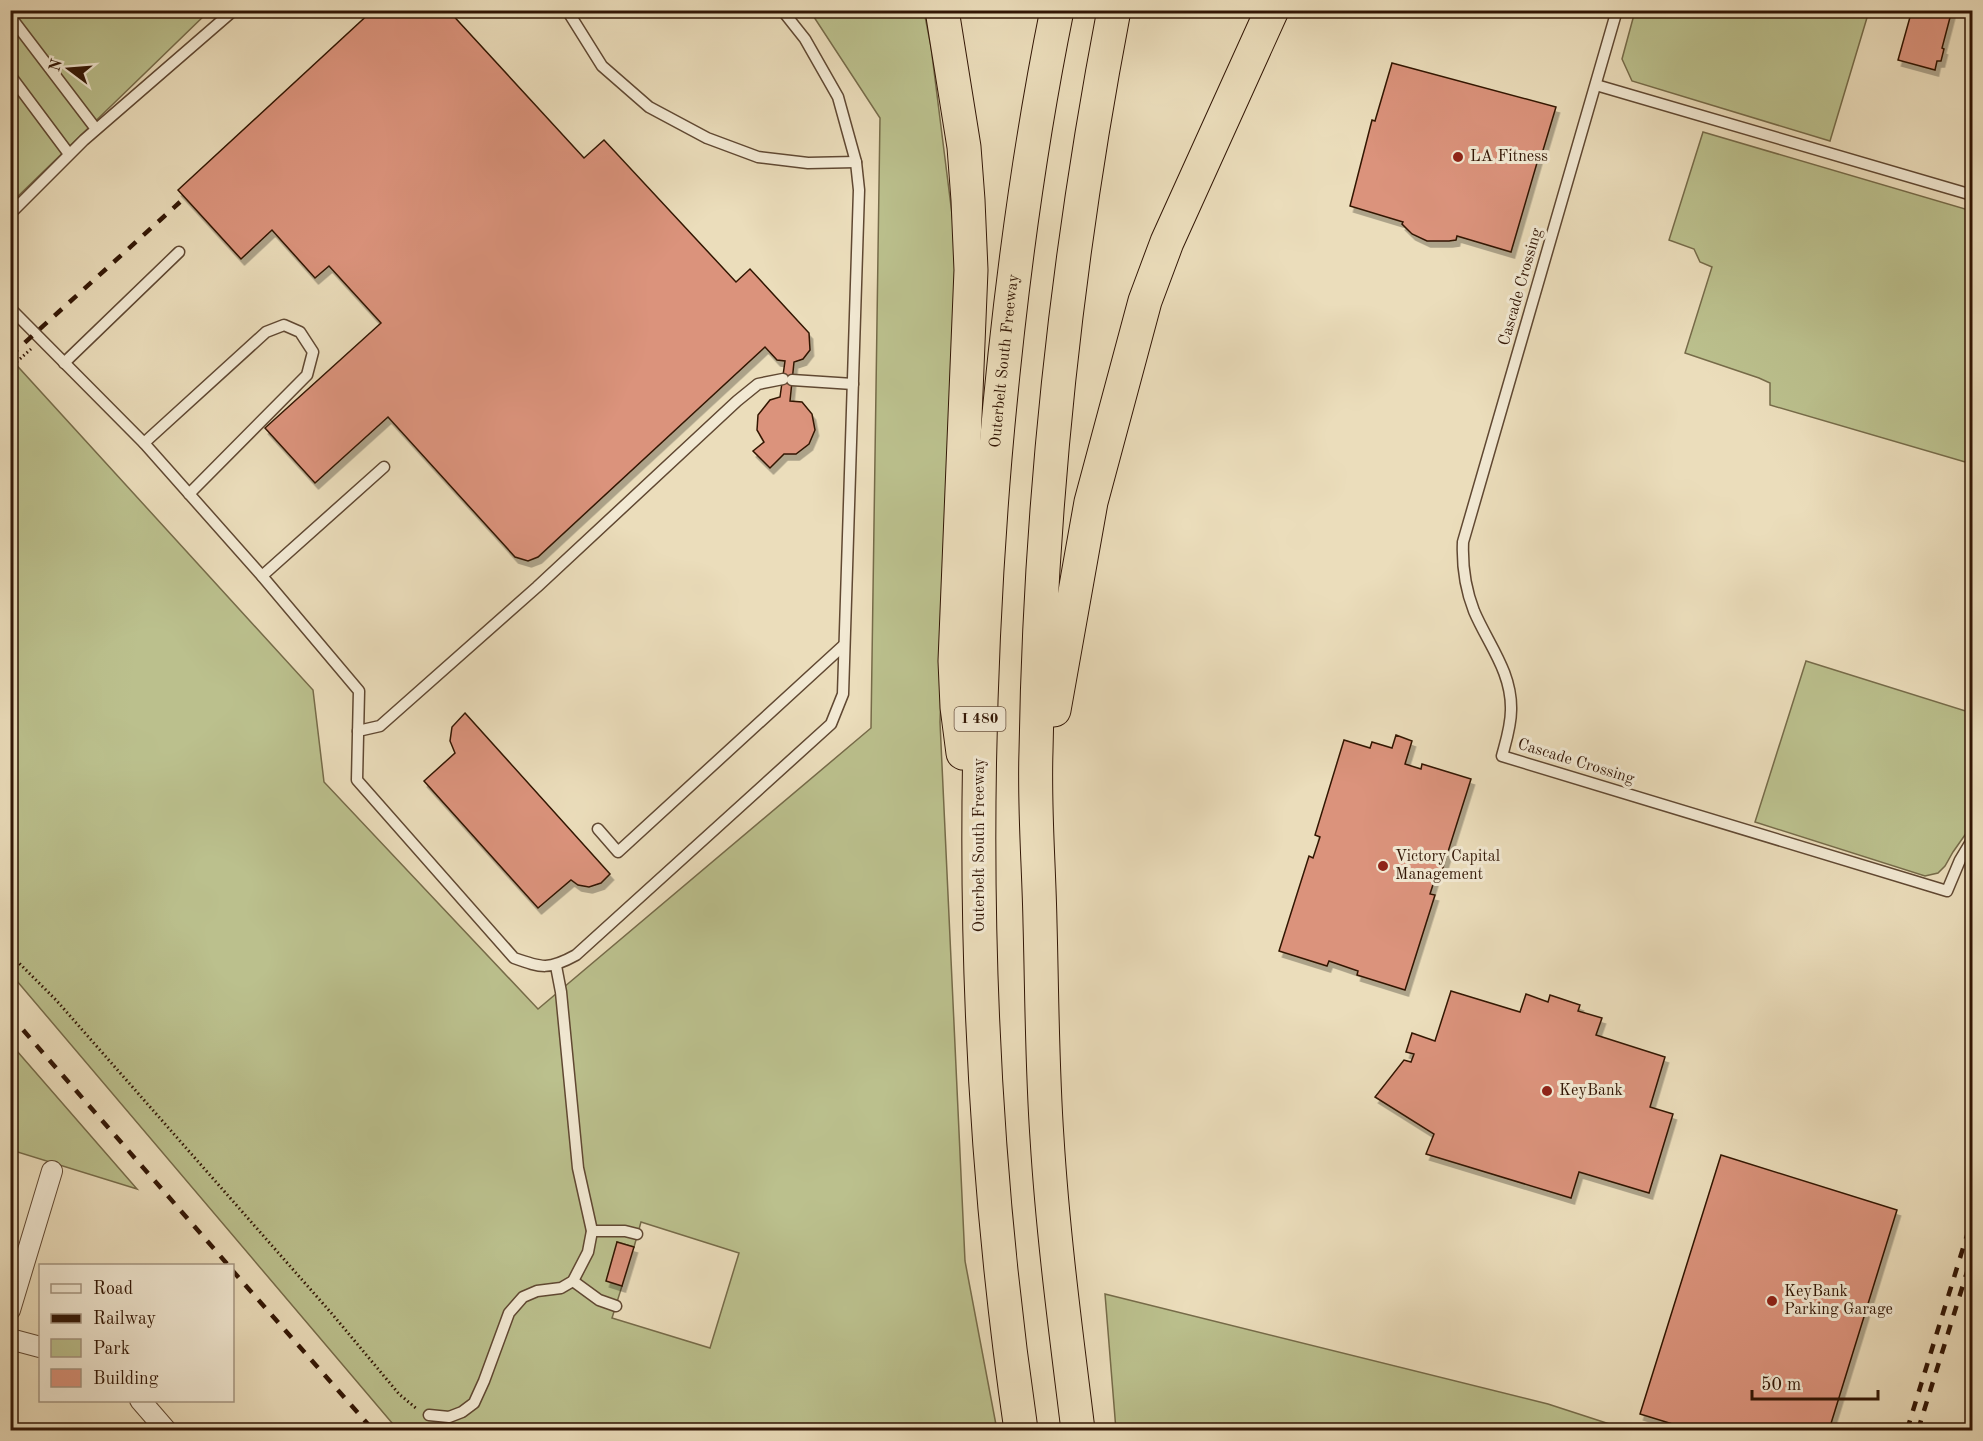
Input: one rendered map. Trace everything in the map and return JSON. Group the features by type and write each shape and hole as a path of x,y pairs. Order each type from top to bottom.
{"highway":[{"path":"942,10 964,147 968,200 971,270 969,346 955,661 960,739 979,843"},
{"name":"Outerbelt South Freeway","path":"1021,1431 994,1196 984,1035 979,843 980,713 984,609 1003,373 1030,168 1057,10"},
{"path":"1078,1431 1059,1280 1047,1136 1035,754 1043,573 1061,357 1073,254 1114,10"},
{"path":"1035,754 1043,742 1054,709 1091,502 1145,301 1167,242 1272,10"}],"street":[{"path":"10,1310 52,1171"},
{"path":"10,1338 39,1347"},
{"path":"142,1402 166,1431"}],"lane":[{"path":"10,214 96,129 234,10"},
{"path":"567,10 602,66 649,106 707,138 758,157 808,164 856,162"},
{"path":"10,308 144,443 262,576 359,691 357,780 514,958 534,965 556,966 576,955 831,724 843,694 859,190 856,162 838,97 805,39 782,10"},
{"name":"Cascade Crossing","path":"1617,10 1463,542 1462,562 1465,583 1474,611 1502,663 1508,685 1511,709 1502,756 1947,891 1960,860 1972,840"},
{"path":"10,16 96,129"},
{"path":"10,75 69,154"},
{"path":"1596,85 1972,195"},
{"path":"64,363 179,252"},
{"path":"144,443 266,332 284,325 300,332 313,352 307,375 189,494"},
{"path":"358,731 380,726 537,587 758,384 788,379 853,384"},
{"path":"262,576 384,467"},
{"path":"598,829 618,852 844,645"},
{"path":"429,1415 448,1417 462,1412 474,1402 484,1381 508,1313 523,1297 537,1291 561,1288 573,1281 588,1251 592,1231 578,1168 561,992 556,966"},
{"path":"592,1231 625,1231 637,1234"},
{"path":"573,1281 599,1300 616,1306"}],"path":[{"path":"10,368 40,340"},
{"path":"10,954 56,1000 333,1315 399,1394 418,1410 429,1415"}],"green space":[{"path":"11,11 209,11 11,203"},
{"path":"810,11 924,11 931,47 958,262 940,722 965,1261 997,1430 398,1430 11,974 10,358 313,690 324,782 538,1009 871,728 880,118","holes":["641,1222 739,1253 710,1348 612,1318 622,1286 617,1242 634,1247"]},
{"path":"1635,11 1869,11 1830,141 1632,81 1622,59"},
{"path":"1703,132 1972,211 1972,464 1770,405 1770,383 1685,353 1712,267 1700,262 1694,249 1669,240"},
{"path":"1806,661 1972,713 1972,825 1938,873 1925,876 1755,822"},
{"path":"10,1043 137,1189 11,1150"},
{"path":"1105,1294 1548,1404 1628,1430 1116,1430"}],"building":[{"path":"373,10 448,10 584,158 604,140 736,282 750,269 809,333 810,350 803,359 794,362 790,401 802,402 812,414 815,430 809,444 796,454 784,454 770,468 753,451 764,442 757,430 758,415 770,400 780,397 785,361 777,360 765,347 538,557 528,561 515,557 388,417 315,483 265,428 381,323 329,266 315,278 272,230 241,259 178,190"},
{"path":"1912,10 1952,10 1941,61 1937,61 1935,70 1898,60"},
{"path":"1392,63 1556,107 1511,252 1457,236 1456,240 1427,241 1412,234 1402,224 1403,222 1350,206 1372,120 1375,121"},
{"path":"465,713 610,874 601,883 589,887 578,885 571,880 538,908 424,781 455,753 450,741 452,727"},
{"path":"1396,735 1412,741 1405,764 1421,769 1422,764 1471,779 1441,874 1437,872 1430,894 1435,895 1405,990 1357,975 1358,971 1329,961 1327,966 1279,951 1309,856 1313,858 1320,837 1315,835 1344,740 1370,748 1372,742 1392,748"},
{"path":"1451,991 1520,1012 1526,994 1548,1002 1550,995 1580,1005 1578,1011 1602,1018 1596,1035 1665,1057 1650,1107 1673,1114 1649,1193 1579,1172 1571,1198 1426,1154 1434,1134 1375,1097 1404,1060 1411,1062 1414,1054 1406,1052 1412,1033 1435,1041"},
{"name":"KeyBank Parking Garage","path":"1721,1155 1897,1210 1829,1430 1692,1430 1640,1414"},
{"path":"617,1242 634,1247 622,1286 606,1281"}],"railway":[{"path":"10,356 180,202"},
{"path":"10,1015 227,1264"},
{"path":"1907,1430 1972,1219"},
{"path":"1918,1430 1972,1256"},
{"path":"234,1272 373,1430"}],"place":[{"name":"LA Fitness","path":"1458,157"},
{"name":"Victory Capital Management","path":"1383,866"},
{"name":"KeyBank","path":"1547,1091"},
{"name":"KeyBank Parking Garage","path":"1772,1301"}]}
